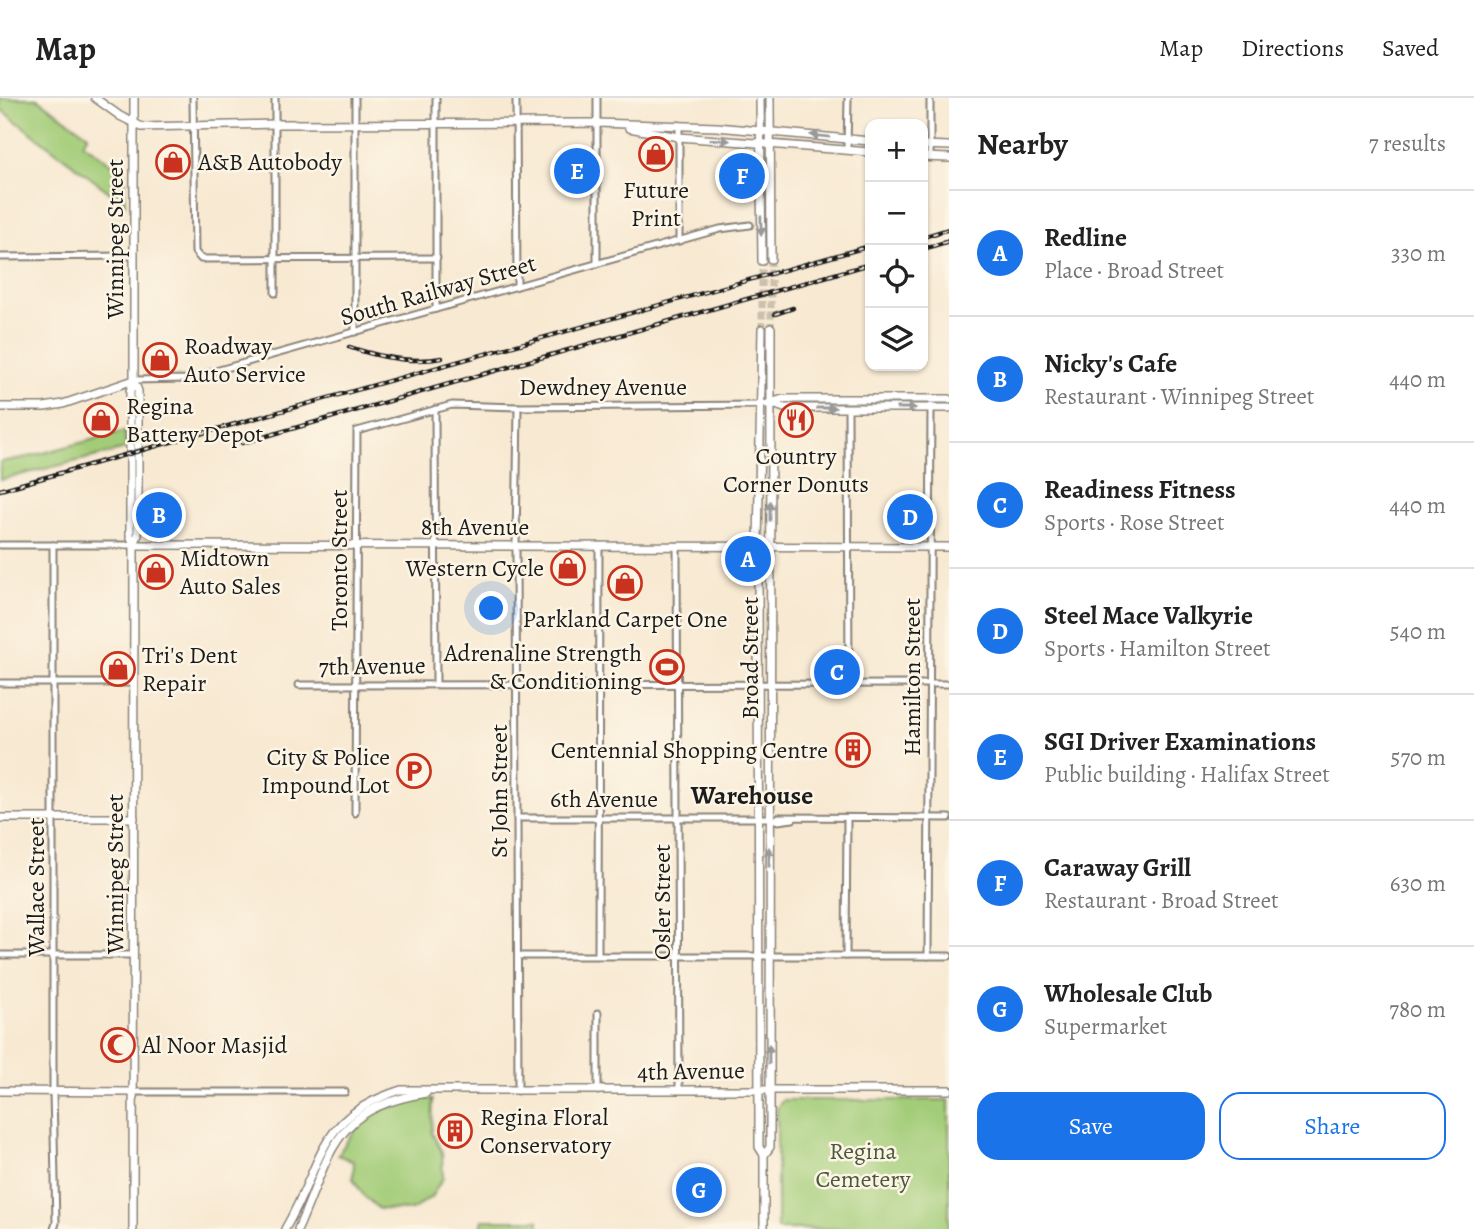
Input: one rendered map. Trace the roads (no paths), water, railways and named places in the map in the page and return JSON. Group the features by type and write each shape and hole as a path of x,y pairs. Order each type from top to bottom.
{"main road":[{"path":"95,98 142,127 597,123 679,125 865,141"},
{"name":"Winnipeg Street","path":"134,98 134,380 130,391 130,535 134,545 135,1229"},
{"path":"760,98 766,260 771,144 770,98"},
{"path":"597,123 679,137 865,152"},
{"path":"928,145 949,146"},
{"path":"928,157 949,158"},
{"name":"Broad Street","path":"764,1155 769,1147 772,818 769,683 771,403 766,329 760,405 758,547 758,1089 759,1147 764,1155 764,1229"},
{"path":"0,407 63,404 134,380"},
{"name":"Dewdney Avenue","path":"760,405 783,399 931,403 949,408"},
{"name":"Dewdney Avenue","path":"771,403 784,408 848,408 931,403 949,399"},
{"name":"8th Avenue","path":"134,545 949,547"},
{"path":"0,818 134,818"},
{"path":"287,1226 328,1139 339,1125 356,1110 386,1095 416,1089 434,1091"},
{"name":"4th Avenue","path":"434,1091 949,1090"},
{"path":"0,1091 134,1092"},
{"path":"299,1229 328,1156 337,1139 348,1127 358,1117 395,1099 434,1091"}],"street":[{"path":"193,98 195,252 201,259 437,258"},
{"path":"275,98 275,293"},
{"path":"355,98 355,332"},
{"path":"436,98 436,309"},
{"path":"516,98 516,286"},
{"path":"597,98 597,264"},
{"path":"847,150 848,98"},
{"path":"928,122 930,98"},
{"path":"679,125 679,241"},
{"name":"South Railway Street","path":"134,380 187,379 720,229 750,225"},
{"path":"0,257 134,256"},
{"name":"Hamilton Street","path":"928,956 931,403"},
{"name":"Dewdney Avenue","path":"435,409 452,405 760,405"},
{"name":"St John Street","path":"518,407 518,1091"},
{"path":"848,408 849,684"},
{"path":"435,409 436,683"},
{"name":"Toronto Street","path":"355,813 357,431 435,409"},
{"name":"8th Avenue","path":"0,545 134,545"},
{"name":"Wallace Street","path":"53,545 54,1229"},
{"path":"598,956 599,546"},
{"name":"Osler Street","path":"677,546 679,1090"},
{"path":"0,683 134,683"},
{"name":"7th Avenue","path":"299,685 949,684"},
{"name":"6th Avenue","path":"517,818 772,818 778,821 793,818 949,818"},
{"path":"846,956 847,818"},
{"path":"0,955 134,955"},
{"path":"518,956 949,956"},
{"path":"598,1013 598,1091"},
{"path":"134,1092 345,1092"},
{"path":"287,1226 299,1229"}],"tunnel":[{"path":"771,259 771,328"},
{"path":"762,261 762,329"}],"railway":[{"path":"928,235 949,229"},
{"path":"928,247 949,241"},
{"path":"0,490 865,247"},
{"path":"242,443 865,265"},
{"path":"775,314 793,308"},
{"path":"349,347 395,358 442,358"}],"place":[{"name":"Future Print","path":"656,154"},
{"name":"A&B Autobody","path":"173,162"},
{"name":"SGI Driver Examinations","path":"577,171"},
{"name":"Caraway Grill","path":"742,176"},
{"name":"Roadway Auto Service","path":"160,360"},
{"name":"Regina Battery Depot","path":"101,420"},
{"name":"Country Corner Donuts","path":"796,420"},
{"name":"Nicky's Cafe","path":"159,515"},
{"name":"Steel Mace Valkyrie","path":"910,517"},
{"name":"Redline","path":"748,559"},
{"name":"Western Cycle","path":"568,568"},
{"name":"Midtown Auto Sales","path":"156,572"},
{"name":"Parkland Carpet One","path":"625,583"},
{"name":"Adrenaline Strength & Conditioning","path":"667,667"},
{"name":"Tri's Dent Repair","path":"118,669"},
{"name":"Readiness Fitness","path":"837,672"},
{"name":"Centennial Shopping Centre","path":"853,750"},
{"name":"City & Police Impound Lot","path":"414,771"},
{"name":"Al Noor Masjid","path":"118,1045"},
{"name":"Regina Floral Conservatory","path":"455,1131"},
{"name":"Wholesale Club","path":"699,1190"}],"district":[{"name":"Warehouse","path":"752,795"}],"park label":[{"name":"Regina Cemetery","path":"863,1165"}]}
